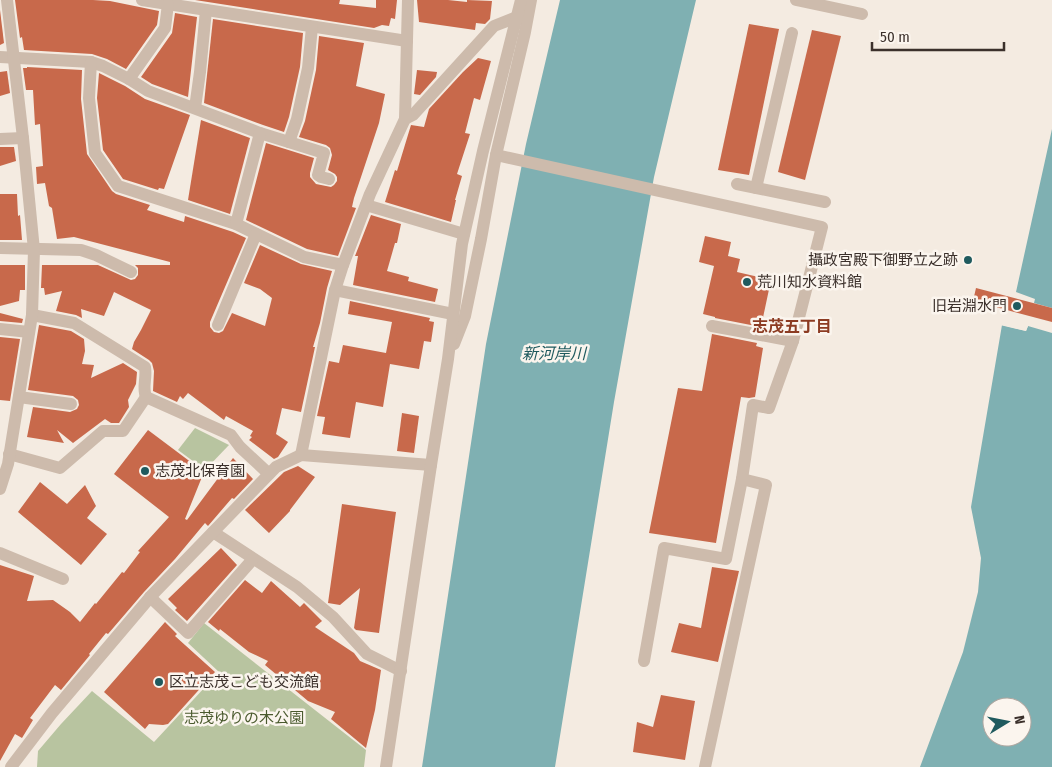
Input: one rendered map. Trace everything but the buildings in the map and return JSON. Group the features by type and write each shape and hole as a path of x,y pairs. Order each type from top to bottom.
{"street":[{"path":"0,489 19,397 32,316 34,250 7,0"},
{"path":"142,0 407,41"},
{"path":"301,455 335,290 366,205 404,119 408,0"},
{"path":"386,767 448,359 462,244 483,151 522,0"},
{"path":"448,359 465,316 496,155 531,0"},
{"path":"796,0 832,4 862,14"},
{"path":"130,79 165,28 160,2"},
{"path":"194,108 200,72 206,10"},
{"path":"404,119 413,115 494,26 517,17"},
{"path":"289,142 297,119 308,68 312,27"},
{"path":"742,209 792,33"},
{"path":"0,57 90,62 103,66 130,79 148,91 260,133 324,153 318,175 328,179"},
{"path":"90,62 89,98 95,153 118,186 236,224 304,257 343,265"},
{"path":"236,224 260,133"},
{"path":"0,139 23,138"},
{"path":"496,155 822,226 793,341 769,408 753,405 742,479 726,559 664,548 644,660"},
{"path":"747,186 825,202"},
{"path":"366,205 464,234"},
{"path":"218,325 256,234"},
{"path":"0,248 81,250 131,272"},
{"path":"335,290 453,314"},
{"path":"32,316 74,323 145,367 144,391 146,397 231,435 240,447 269,474"},
{"path":"712,326 793,341"},
{"path":"0,329 29,332"},
{"path":"19,397 71,404"},
{"path":"6,459 60,468 103,431 124,431 146,397"},
{"path":"11,767 52,713 150,597 276,467 301,455 431,465"},
{"path":"705,767 766,485 742,479"},
{"path":"213,532 297,587 332,617 367,654 400,671"},
{"path":"0,554 63,579"},
{"path":"150,597 188,633 254,559"}],"green space":[{"path":"195,428 229,445 205,470 178,450"},
{"name":"志茂ゆりの木公園","path":"204,623 366,750 364,767 37,767 38,751 92,691 154,742 219,672 188,643"}],"water":[{"name":"新河岸川","path":"560,0 696,0 654,177 614,402 555,767 422,767 486,344 526,144"},
{"path":"1052,129 1052,308 1034,303 1035,299 1016,292"},
{"path":"1052,322 1052,767 920,767 963,652 978,592 981,558 971,507 1002,325 1026,331 1028,326"}],"pier":[{"path":"1029,316 1052,322 1052,333 1028,326 1026,331 1000,325 1003,323 1024,328"}],"place":[{"name":"攝政宮殿下御野立之跡","path":"968,260"},
{"name":"荒川知水資料館","path":"747,282"},
{"name":"旧岩淵水門","path":"1017,306"},
{"name":"志茂北保育園","path":"145,471"},
{"name":"区立志茂こども交流館","path":"159,682"}],"district":[{"name":"志茂五丁目","path":"792,326"}]}
